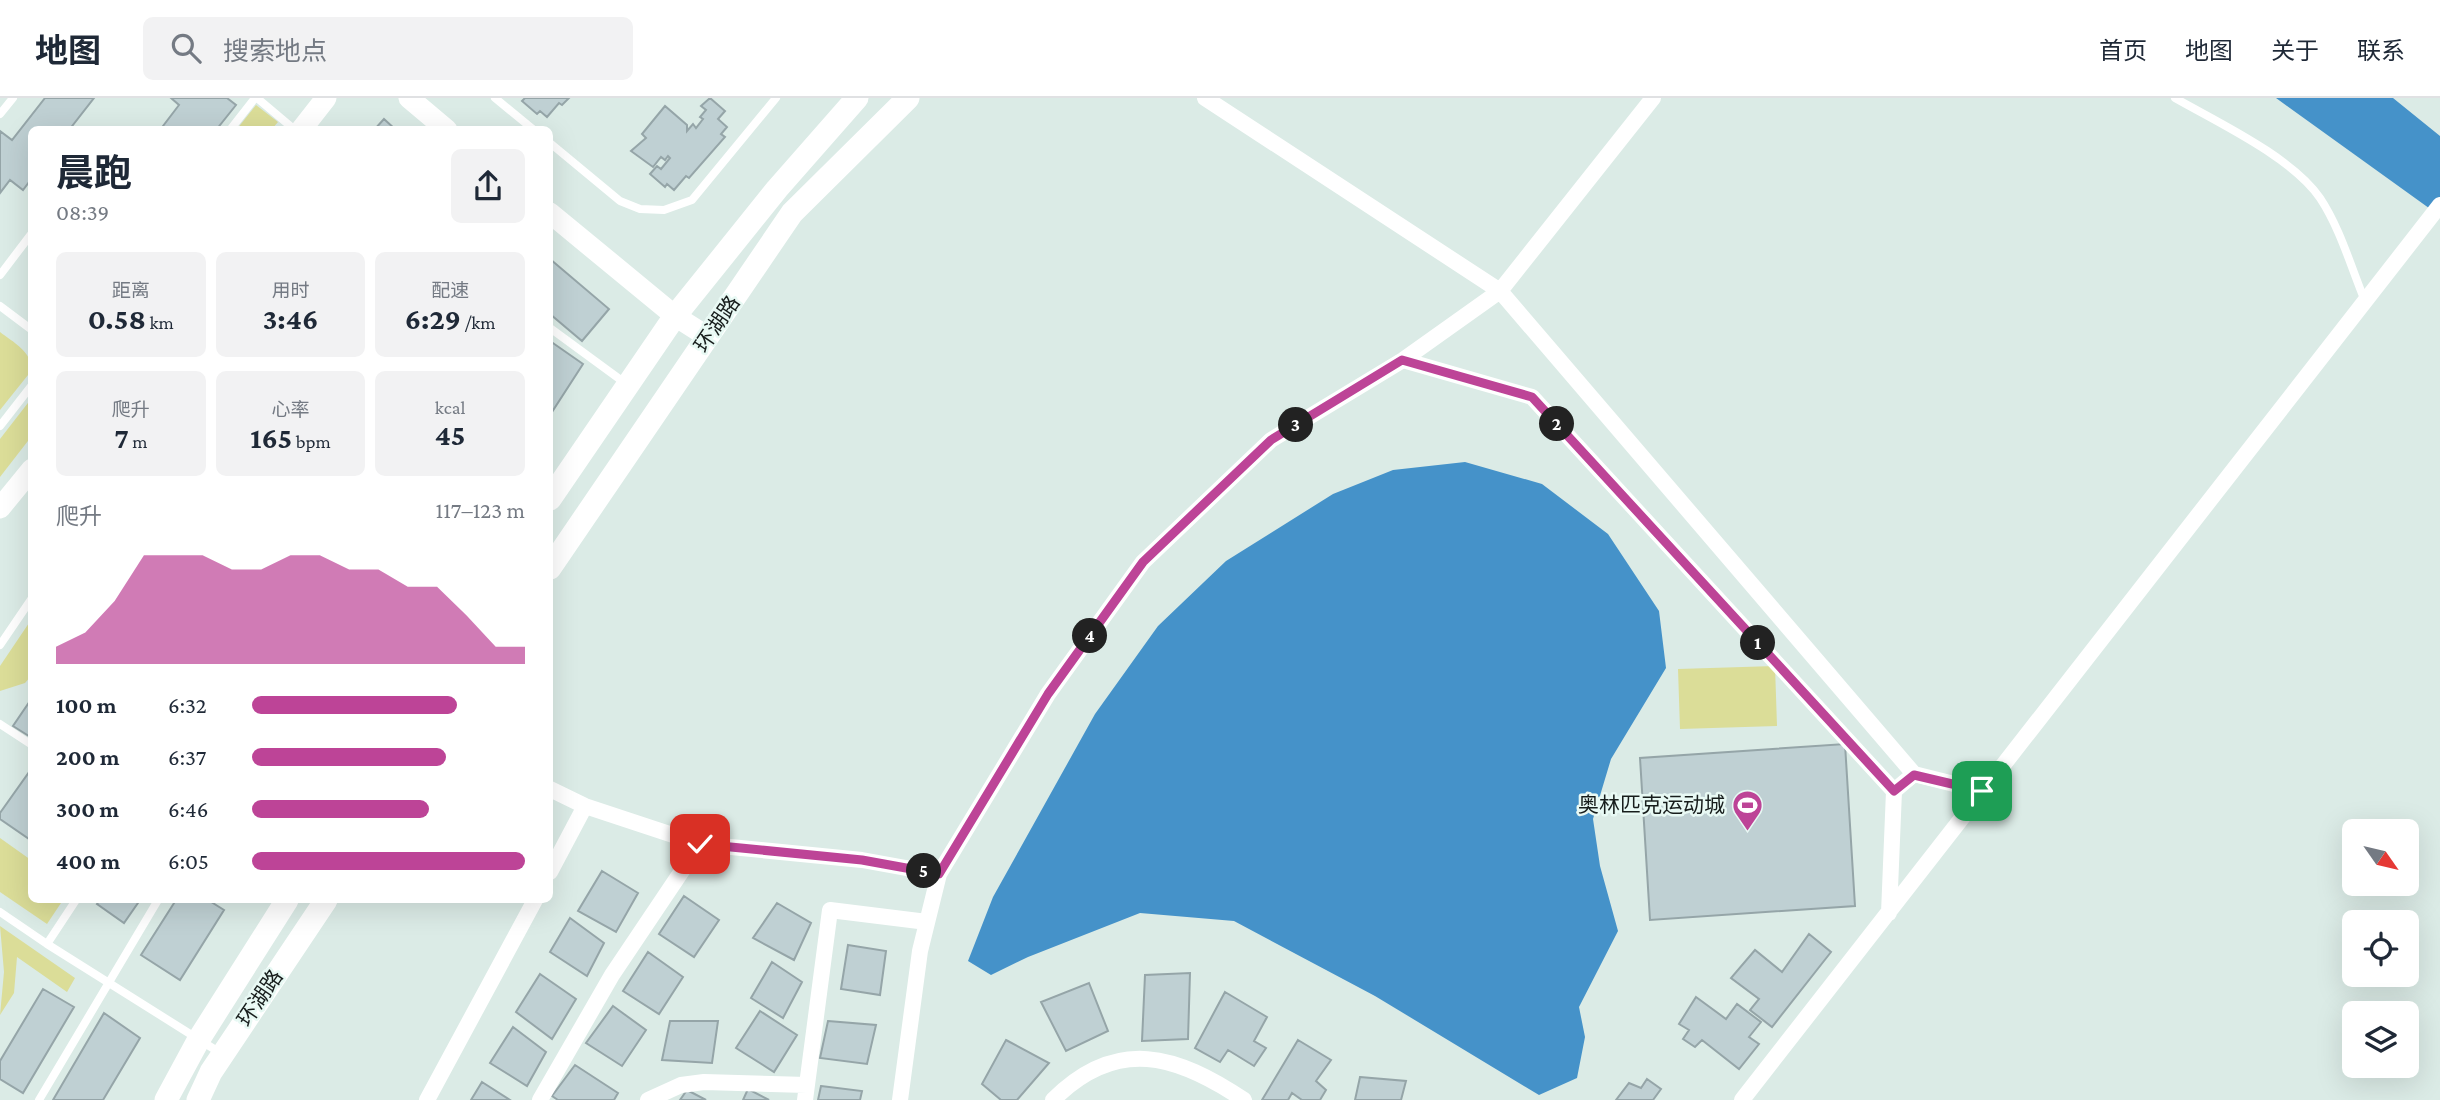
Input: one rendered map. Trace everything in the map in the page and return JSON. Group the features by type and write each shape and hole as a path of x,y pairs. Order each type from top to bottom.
{"main road":[{"name":"环湖路","path":"553,495 675,316 777,189 857,98"},
{"name":"环湖路","path":"553,564 792,213 908,98"},
{"name":"环湖路","path":"166,1100 199,1039 285,903"},
{"name":"环湖路","path":"198,1100 223,1054 324,903"}],"street":[{"path":"304,126 326,98"},
{"path":"409,98 442,126"},
{"path":"1205,98 1500,291 1914,775 1982,791"},
{"path":"900,1100 927,922 939,874 1048,694 1143,562 1271,440 1402,360 1500,291 1653,98"},
{"path":"1742,1100 2440,205"},
{"path":"553,215 675,316 708,337"},
{"path":"1402,360 1532,397 1894,791 1889,913"},
{"path":"0,508 28,474"},
{"path":"1894,791 1914,775"},
{"path":"553,790 585,806 700,844 862,860 939,874"},
{"path":"553,866 585,806"},
{"path":"540,1100 612,975 700,844"},
{"path":"427,1100 533,903"},
{"path":"648,1100 681,1085 704,1082 806,1093 830,910 927,922"},
{"path":"1052,1100 1067,1086 1095,1069 1130,1060 1156,1058 1183,1065 1210,1077 1244,1100"}],"lane":[{"path":"0,114 13,98"},
{"path":"233,126 256,98 290,126"},
{"path":"495,98 529,126"},
{"path":"553,145 620,201 640,209 664,210 692,200 776,98"},
{"path":"2175,98 2255,144 2288,167 2319,196 2365,301"},
{"path":"0,275 28,238"},
{"path":"0,306 28,327"},
{"path":"553,330 628,385"},
{"path":"0,426 28,390"},
{"path":"0,645 28,609"},
{"path":"0,724 28,742"},
{"path":"47,944 74,903"},
{"path":"39,1100 156,903"},
{"path":"0,912 223,1054"}],"green space":[{"path":"256,105 278,122 275,126 239,126"},
{"path":"0,332 28,357 28,375 0,410"},
{"path":"28,403 28,441 0,477 0,439"},
{"path":"28,624 28,680 0,691 0,666"},
{"path":"1775,666 1777,726 1680,729 1678,669"},
{"path":"0,838 28,858 28,903 61,903 47,924 0,892"},
{"path":"0,926 75,978 67,992 17,957 14,993 0,1015 4,972"}],"water":[{"path":"2276,98 2393,98 2440,136 2440,216"},
{"path":"1465,462 1542,484 1608,534 1659,611 1666,668 1611,759 1593,819 1600,866 1618,931 1579,1007 1585,1037 1577,1078 1539,1095 1375,996 1234,921 1140,913 1028,957 991,975 968,961 993,897 1095,714 1158,626 1226,561 1333,494 1393,470"}],"building":[{"path":"45,98 94,98 72,126 28,126 28,183 23,190 10,180 0,193 0,131 12,140"},
{"path":"171,98 227,98 236,105 219,126 163,126 179,105"},
{"path":"525,98 569,98 562,105 559,103 547,117 540,111 537,114 522,101"},
{"path":"710,98 725,111 718,119 727,127 721,134 725,137 689,178 686,176 674,190 667,184 665,187 650,174 657,166 661,169 670,158 668,156 665,160 661,157 653,167 631,151 646,138 642,134 665,106 687,125 687,131 693,124 696,128 703,119 700,117 706,110 701,106"},
{"path":"384,119 392,126 378,126"},
{"path":"553,262 609,309 582,341 553,317"},
{"path":"553,343 583,364 553,410"},
{"path":"28,704 28,735 13,726"},
{"name":"奥林匹克运动城","path":"1845,744 1855,906 1650,920 1640,758"},
{"path":"28,774 28,838 0,819 0,813"},
{"path":"602,871 638,893 616,932 578,911"},
{"path":"684,896 719,920 694,957 659,934"},
{"path":"98,903 138,903 124,923"},
{"path":"174,903 213,903 224,910 180,980 141,955"},
{"path":"777,903 811,923 794,960 753,938"},
{"path":"570,918 604,943 587,976 550,952"},
{"path":"1809,934 1831,952 1772,1027 1750,1010 1759,999 1731,978 1755,950 1782,972"},
{"path":"848,945 886,951 880,995 841,989"},
{"path":"648,952 683,977 659,1014 623,991"},
{"path":"772,962 802,982 783,1018 751,998"},
{"path":"1190,973 1188,1039 1142,1041 1145,975"},
{"path":"540,974 576,999 552,1039 516,1012"},
{"path":"1089,983 1108,1031 1066,1051 1041,1002"},
{"path":"43,989 74,1007 23,1093 0,1079 0,1061"},
{"path":"1225,992 1267,1017 1254,1041 1266,1048 1254,1066 1228,1050 1220,1062 1195,1048"},
{"path":"1696,997 1726,1019 1737,1004 1761,1022 1749,1037 1759,1044 1739,1069 1702,1040 1695,1047 1683,1039 1689,1030 1679,1024"},
{"path":"613,1006 646,1030 622,1066 586,1043"},
{"path":"760,1011 797,1035 774,1072 736,1048"},
{"path":"104,1013 140,1038 103,1100 53,1100"},
{"path":"670,1021 718,1021 712,1063 662,1060"},
{"path":"828,1021 876,1025 867,1064 820,1058"},
{"path":"513,1027 546,1052 527,1086 490,1063"},
{"path":"1006,1040 1049,1063 1017,1100 1001,1100 982,1084"},
{"path":"1298,1040 1331,1060 1316,1081 1326,1090 1320,1100 1302,1100 1292,1093 1288,1100 1262,1100"},
{"path":"575,1065 618,1093 614,1100 558,1100 552,1096"},
{"path":"1360,1077 1406,1081 1401,1100 1355,1100"},
{"path":"1647,1079 1661,1089 1653,1100 1616,1100 1629,1083 1641,1088"},
{"path":"482,1082 510,1100 471,1100"},
{"path":"821,1086 862,1091 860,1100 818,1100"},
{"path":"748,1089 769,1100 743,1100"},
{"path":"687,1090 706,1100 680,1100"}],"place":[{"name":"奥林匹克运动城","path":"1748,832"}],"route":[{"path":"700,844 862,860 939,874 1048,694 1143,562 1271,440 1402,360 1532,397 1894,791 1914,775 1982,791"}]}
